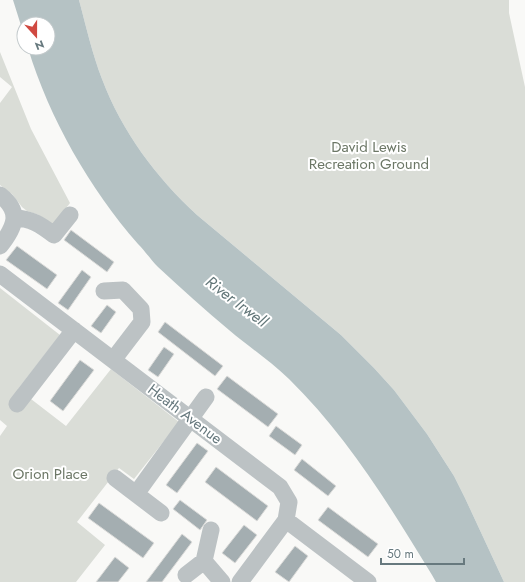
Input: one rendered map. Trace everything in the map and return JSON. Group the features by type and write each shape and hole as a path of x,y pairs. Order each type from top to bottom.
{"street":[{"path":"0,195 9,203 12,208 14,218 11,231 0,246"},
{"path":"14,218 21,218 38,223 54,235 70,216"},
{"name":"Heath Avenue","path":"0,274 280,487 289,502 286,520"},
{"path":"104,291 123,290 129,287 141,309 142,322 113,360"},
{"path":"25,402 74,330"},
{"path":"136,494 206,398"},
{"path":"115,478 161,513"},
{"path":"240,582 286,520 368,582"},
{"path":"186,575 204,561 211,530"},
{"path":"204,561 222,582"}],"green space":[{"name":"David Lewis Recreation Ground","path":"79,0 509,0 509,13 525,87 525,582 504,582 454,476 427,434 394,390 341,335 197,215 154,169 130,135 110,99 89,40"},
{"path":"0,52 31,129 70,203 54,224 39,215 27,211 12,194 0,185 0,103 12,87 0,77"},
{"name":"Orion Place","path":"0,288 60,335 18,389 66,426 111,369 179,422 134,479 119,468 77,522 105,545 76,582 0,582 0,436 7,426 0,420"}],"water":[{"name":"River Irwell","path":"13,0 79,0 98,69 110,99 142,153 168,185 197,215 341,335 394,390 427,434 454,476 504,582 436,582 400,523 366,472 349,448 310,401 282,372 236,336 155,264 120,223 88,176 73,152 47,100 31,56 56,56 56,16 18,16"}],"building":[{"path":"71,230 114,262 107,272 64,240"},
{"path":"17,246 57,275 47,289 6,260"},
{"path":"82,270 91,277 68,310 58,303"},
{"path":"107,305 116,312 101,333 91,326"},
{"path":"165,322 223,366 215,376 158,332"},
{"path":"164,347 174,354 158,377 148,370"},
{"path":"80,360 94,370 63,411 50,401"},
{"path":"227,376 278,414 268,427 217,389"},
{"path":"276,426 302,445 295,455 269,436"},
{"path":"197,443 208,451 177,493 166,485"},
{"path":"302,459 336,486 328,496 294,470"},
{"path":"216,467 268,506 257,521 205,482"},
{"path":"180,500 207,520 200,530 173,509"},
{"path":"99,503 154,543 143,558 88,518"},
{"path":"328,507 378,544 368,557 318,520"},
{"path":"244,525 257,535 235,563 222,553"},
{"path":"182,534 192,542 162,582 146,582"},
{"path":"295,546 308,556 289,582 275,572"},
{"path":"115,557 129,568 118,582 96,582"}]}
